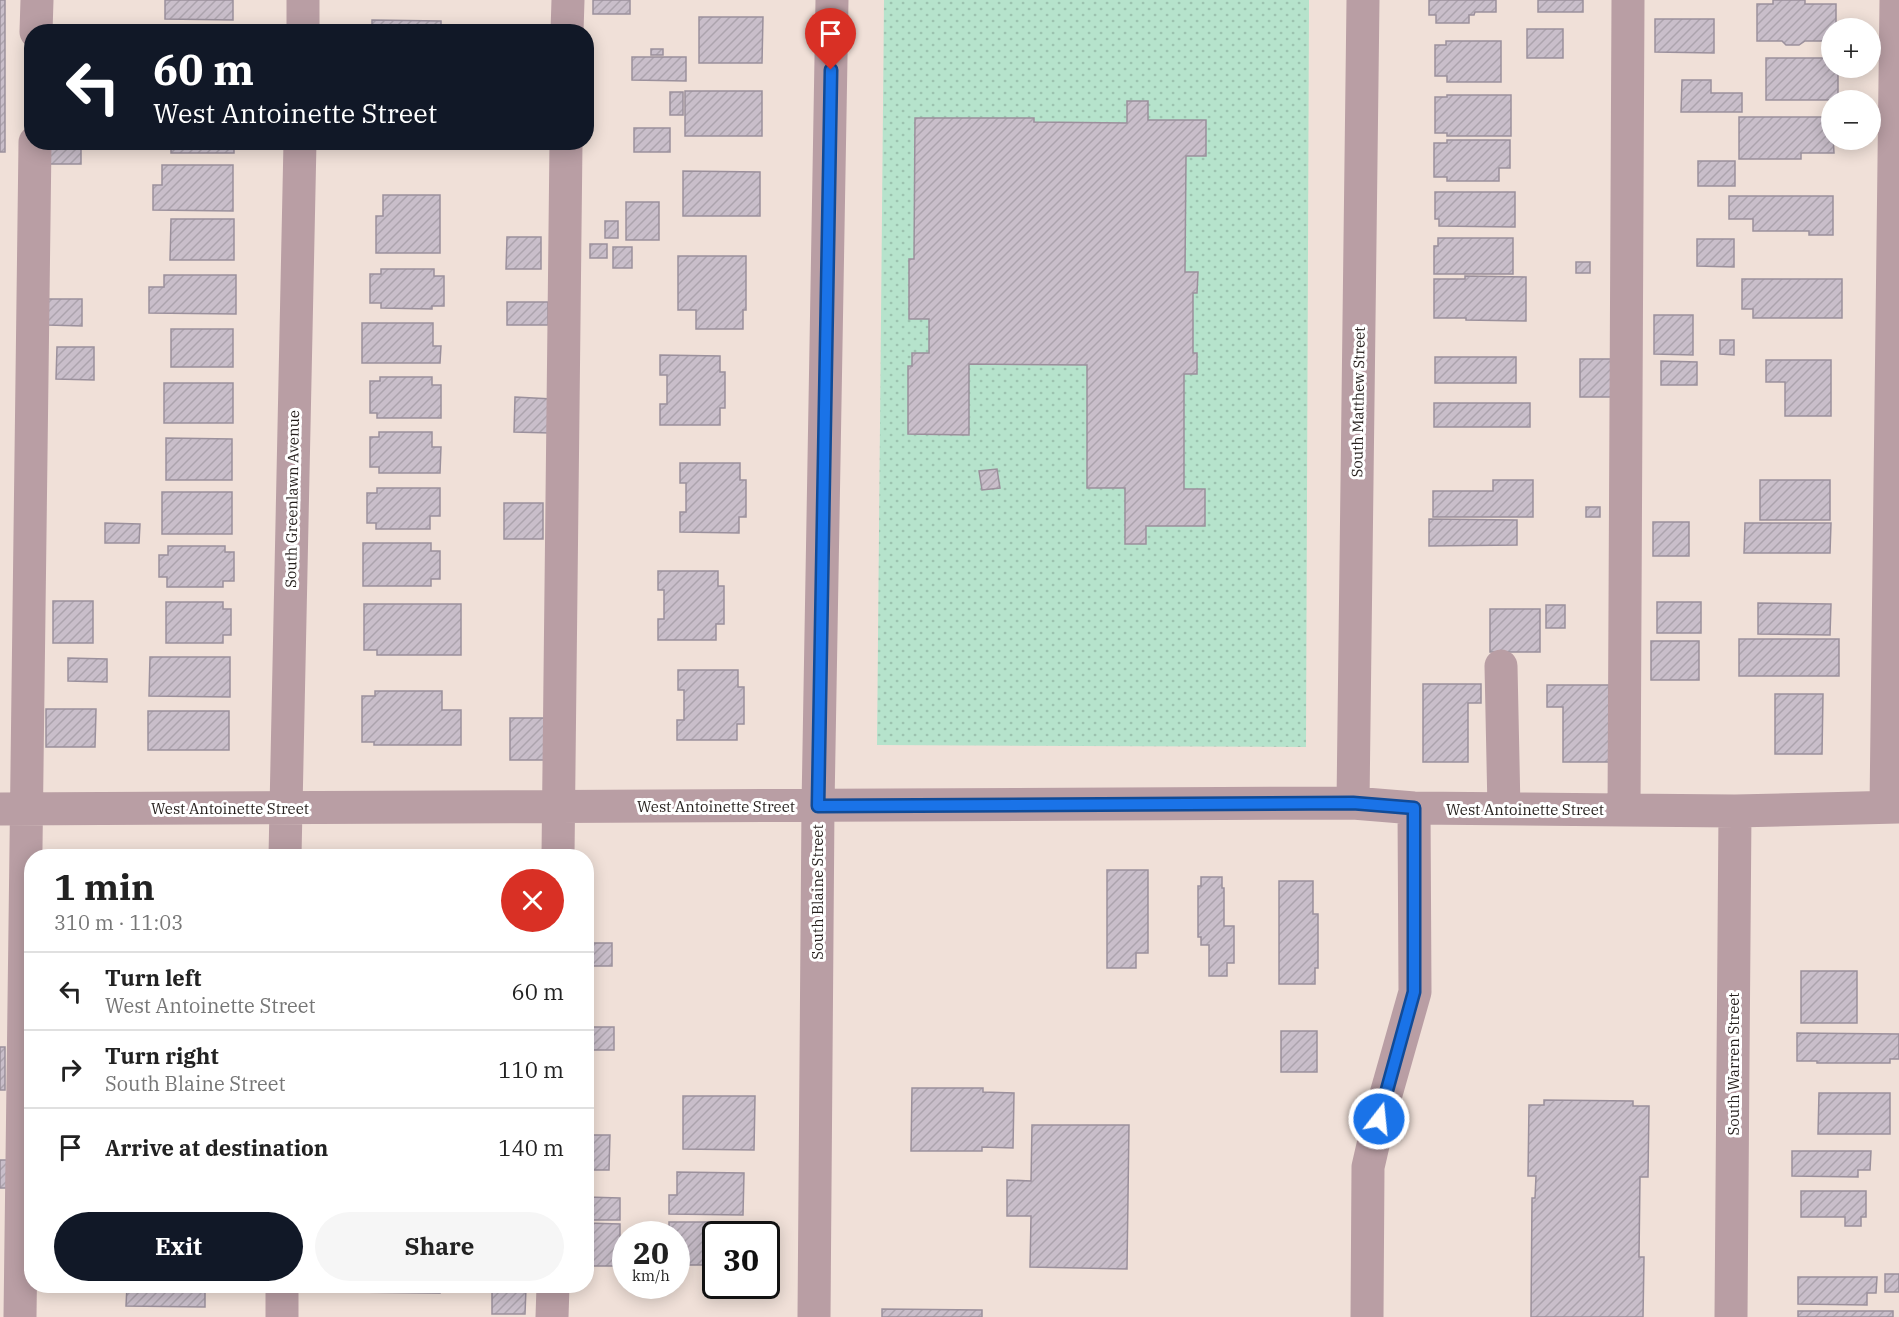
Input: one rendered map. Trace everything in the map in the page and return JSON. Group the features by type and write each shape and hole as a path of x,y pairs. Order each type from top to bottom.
{"street":[{"path":"36,24 37,0"},
{"path":"303,0 303,24"},
{"path":"567,24 568,0"},
{"name":"South Blaine Street","path":"814,1317 818,806 832,0"},
{"name":"South Matthew Street","path":"1353,803 1363,0"},
{"path":"1624,810 1628,0"},
{"path":"1893,807 1896,0"},
{"path":"20,1317 13,808 35,150"},
{"name":"South Greenlawn Avenue","path":"285,849 300,150"},
{"path":"558,849 566,150"},
{"path":"1501,666 1504,809"},
{"name":"West Antoinette Street","path":"13,808 1353,803 1414,808 1735,811 1893,807"},
{"path":"1367,1317 1368,1167 1414,992 1414,808"},
{"name":"South Warren Street","path":"1731,1317 1735,811"},
{"path":"282,1293 282,1317"},
{"path":"552,1317 553,1293"}],"green space":[{"path":"884,0 1309,0 1306,747 877,745"}],"building":[{"path":"0,0 5,0 5,152 0,152"},
{"path":"165,0 233,0 233,20 165,19"},
{"path":"593,0 630,0 630,14 593,14"},
{"path":"1429,0 1496,0 1496,12 1475,12 1474,15 1469,15 1469,23 1436,23 1436,15 1429,15"},
{"path":"1538,0 1583,0 1583,12 1538,12"},
{"path":"1773,0 1805,0 1805,4 1836,4 1836,18 1821,18 1821,41 1805,41 1799,45 1786,45 1782,41 1757,41 1757,4 1773,4"},
{"path":"699,17 763,17 762,63 699,63"},
{"path":"1655,19 1714,19 1714,53 1655,52"},
{"path":"372,20 441,21 441,24 372,24"},
{"path":"1527,29 1563,29 1563,58 1527,58"},
{"path":"1446,41 1501,41 1501,82 1447,82 1447,76 1435,76 1435,45 1446,45"},
{"path":"651,49 663,49 663,55 651,55"},
{"path":"632,57 686,57 686,81 632,80"},
{"path":"1766,58 1821,58 1821,78 1838,78 1838,90 1821,90 1821,100 1766,100"},
{"path":"1682,80 1711,80 1711,93 1742,93 1742,112 1681,112"},
{"path":"685,91 762,91 762,136 685,136"},
{"path":"670,92 683,92 683,115 670,115"},
{"path":"1447,95 1511,95 1511,136 1447,136 1447,133 1435,133 1435,97 1447,97"},
{"path":"1127,101 1148,101 1148,120 1206,120 1206,156 1186,156 1185,272 1198,272 1197,293 1193,293 1193,353 1197,353 1197,374 1184,374 1184,489 1205,489 1205,526 1146,526 1146,544 1125,544 1125,488 1087,488 1087,365 969,364 969,435 908,434 908,366 912,366 912,353 929,353 929,319 909,319 909,259 914,259 915,118 1034,118 1034,122 1127,123"},
{"path":"1739,117 1821,117 1821,150 1834,150 1834,153 1801,153 1801,159 1739,159"},
{"path":"634,128 670,128 670,152 634,152"},
{"path":"1447,140 1510,140 1510,168 1499,168 1499,181 1447,181 1447,177 1434,177 1434,143 1447,143"},
{"path":"49,150 81,150 81,164 49,164"},
{"path":"171,150 234,150 234,153 171,153"},
{"path":"1698,161 1735,161 1735,186 1698,186"},
{"path":"162,165 233,165 233,211 153,210 153,185 162,185"},
{"path":"683,171 760,172 760,216 683,216"},
{"path":"1435,192 1515,192 1515,227 1439,226 1439,219 1435,219"},
{"path":"383,195 440,195 440,253 376,253 376,216 383,216"},
{"path":"1729,196 1833,196 1833,235 1809,235 1809,231 1753,231 1753,219 1729,219"},
{"path":"626,202 659,202 659,240 626,240"},
{"path":"171,219 234,219 234,260 170,260"},
{"path":"605,221 618,221 618,238 605,238"},
{"path":"507,237 541,237 541,269 506,269"},
{"path":"1438,238 1513,238 1513,274 1434,274 1434,246 1438,246"},
{"path":"1697,239 1734,239 1734,267 1697,266"},
{"path":"590,244 607,244 607,258 590,258"},
{"path":"613,247 632,247 632,268 613,268"},
{"path":"678,256 746,256 746,310 743,310 743,329 696,329 696,310 678,310"},
{"path":"1576,262 1590,262 1590,273 1576,273"},
{"path":"381,269 434,269 434,276 444,276 444,306 432,306 432,309 381,308 381,303 370,303 370,274 381,274"},
{"path":"164,275 236,275 236,314 149,313 149,287 164,287"},
{"path":"1465,276 1526,277 1526,321 1434,318 1434,279 1465,279"},
{"path":"1742,279 1842,279 1842,318 1753,318 1753,309 1742,309"},
{"path":"48,299 82,299 82,326 48,325"},
{"path":"507,302 548,302 548,325 507,325"},
{"path":"1654,315 1693,315 1693,355 1654,354"},
{"path":"362,323 433,323 433,346 441,346 440,363 362,363"},
{"path":"171,329 233,329 233,367 171,367"},
{"path":"1720,340 1734,340 1734,355 1720,354"},
{"path":"57,347 94,347 94,380 56,379"},
{"path":"660,355 720,356 720,372 725,372 725,408 720,408 720,425 660,425 660,404 667,404 667,375 660,375"},
{"path":"1435,357 1516,357 1516,383 1435,383"},
{"path":"1580,359 1614,359 1614,397 1580,397"},
{"path":"1766,360 1831,360 1831,416 1785,416 1785,382 1766,382"},
{"path":"1661,361 1697,362 1697,385 1661,385"},
{"path":"380,377 432,377 432,385 441,385 441,418 377,418 377,413 370,413 370,381 380,381"},
{"path":"164,383 233,383 233,423 164,423"},
{"path":"515,397 552,399 550,433 514,432"},
{"path":"1434,403 1530,403 1530,427 1434,427"},
{"path":"379,432 432,432 432,447 441,447 440,473 379,473 379,467 370,467 370,437 379,437"},
{"path":"166,438 232,439 232,480 166,480"},
{"path":"680,463 740,463 740,480 746,480 746,517 739,517 739,533 680,532 680,512 686,512 686,483 680,483"},
{"path":"997,469 1000,488 982,490 979,471"},
{"path":"1493,480 1533,480 1533,517 1433,517 1433,491 1493,491"},
{"path":"1760,480 1830,480 1830,520 1760,520"},
{"path":"377,488 440,488 440,516 430,516 430,529 376,529 376,523 367,523 367,493 377,493"},
{"path":"162,492 232,492 232,534 162,534"},
{"path":"504,503 543,503 543,539 504,539"},
{"path":"1586,507 1600,507 1600,517 1586,517"},
{"path":"1429,519 1517,520 1517,545 1429,546"},
{"path":"1653,522 1689,522 1689,556 1653,556"},
{"path":"105,523 140,524 139,543 105,543"},
{"path":"1745,523 1831,523 1830,553 1744,553"},
{"path":"363,543 431,543 431,551 440,551 440,579 431,579 431,586 363,586"},
{"path":"168,546 225,546 225,552 234,552 234,581 223,581 223,587 167,587 167,577 159,577 159,555 168,555"},
{"path":"658,571 718,571 718,586 724,586 724,624 716,624 716,640 658,640 658,619 664,619 664,590 658,590"},
{"path":"53,601 93,601 93,643 53,643"},
{"path":"166,602 223,602 223,609 231,609 231,635 223,635 223,643 166,643"},
{"path":"1657,602 1701,602 1701,633 1657,633"},
{"path":"1758,603 1831,604 1830,635 1758,634"},
{"path":"364,604 461,604 461,655 377,655 377,650 364,650"},
{"path":"1546,605 1565,605 1565,628 1546,628"},
{"path":"1490,609 1540,609 1540,652 1490,652"},
{"path":"1739,639 1839,639 1839,676 1739,676"},
{"path":"1651,641 1699,641 1699,680 1651,680"},
{"path":"150,657 230,657 230,697 149,696"},
{"path":"68,658 107,659 107,682 68,681"},
{"path":"678,670 738,670 738,687 744,687 744,724 737,724 737,740 677,740 677,720 684,720 684,690 678,690"},
{"path":"1423,684 1481,684 1481,703 1468,703 1468,762 1423,762"},
{"path":"1547,685 1609,685 1609,762 1563,762 1563,707 1547,707"},
{"path":"375,691 442,691 442,710 461,710 461,745 374,745 374,742 362,742 362,696 375,696"},
{"path":"1775,694 1823,694 1822,754 1775,754"},
{"path":"46,709 96,709 95,747 46,747"},
{"path":"148,711 229,711 229,750 148,750"},
{"path":"510,718 544,718 544,760 510,760"},
{"path":"1107,870 1148,870 1148,953 1136,953 1136,968 1107,968"},
{"path":"1201,877 1222,877 1224,926 1234,926 1234,963 1227,963 1227,976 1209,976 1209,945 1201,945 1201,937 1198,937 1198,886 1201,886"},
{"path":"1279,881 1313,881 1313,914 1318,914 1318,968 1315,968 1315,984 1279,984"},
{"path":"594,943 612,943 612,966 594,966"},
{"path":"1801,971 1857,971 1857,1023 1801,1023"},
{"path":"594,1027 614,1027 614,1050 594,1050"},
{"path":"1281,1031 1317,1031 1317,1072 1281,1072"},
{"path":"1797,1033 1899,1034 1899,1059 1890,1059 1890,1063 1797,1061"},
{"path":"0,1047 5,1047 5,1090 0,1090"},
{"path":"912,1088 983,1088 983,1092 1014,1093 1013,1148 982,1147 982,1151 911,1151"},
{"path":"1819,1093 1890,1093 1890,1134 1818,1134"},
{"path":"683,1096 755,1096 754,1150 683,1149"},
{"path":"1544,1100 1633,1101 1633,1106 1649,1106 1648,1177 1640,1177 1639,1257 1644,1257 1643,1317 1531,1317 1532,1198 1535,1198 1536,1176 1528,1176 1529,1105 1544,1105"},
{"path":"1032,1125 1129,1125 1127,1269 1030,1267 1031,1216 1007,1216 1007,1180 1031,1181"},
{"path":"594,1135 610,1135 609,1170 594,1170"},
{"path":"1792,1151 1871,1151 1870,1170 1858,1170 1858,1177 1792,1176"},
{"path":"0,1160 13,1160 13,1188 0,1188"},
{"path":"677,1172 744,1173 743,1215 669,1214 669,1195 677,1195"},
{"path":"1801,1191 1866,1191 1866,1217 1861,1217 1861,1226 1845,1226 1845,1217 1801,1217"},
{"path":"594,1197 620,1198 620,1220 594,1220"},
{"path":"690,1222 702,1222 702,1265 690,1265"},
{"path":"594,1223 612,1224 612,1266 594,1266"},
{"path":"1885,1274 1899,1274 1899,1292 1885,1292"},
{"path":"1798,1277 1877,1277 1876,1293 1867,1293 1867,1305 1798,1304"},
{"path":"127,1293 205,1293 205,1307 126,1306"},
{"path":"492,1293 526,1293 525,1314 492,1314"},
{"path":"882,1309 982,1310 982,1317 882,1317"},
{"path":"1798,1311 1893,1311 1893,1317 1798,1317"}],"route":[{"path":"831,70 818,806 1353,803 1414,808 1414,992 1379,1119"}]}
